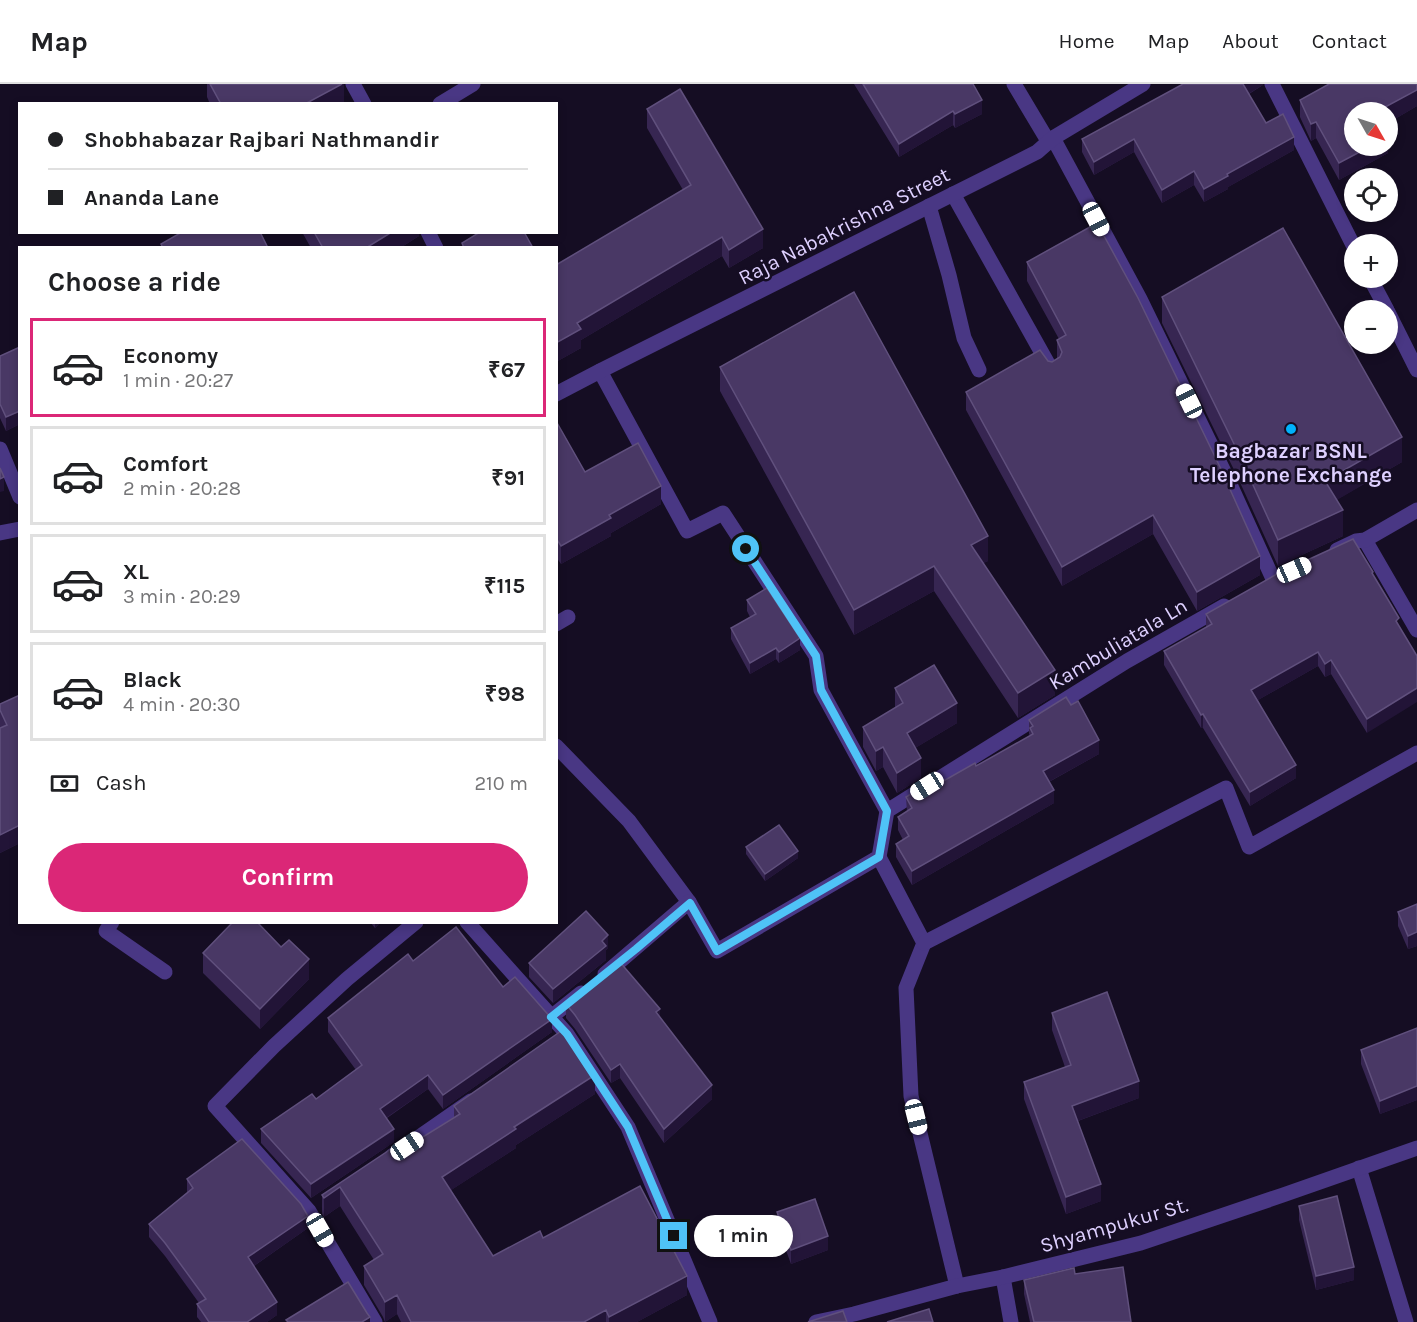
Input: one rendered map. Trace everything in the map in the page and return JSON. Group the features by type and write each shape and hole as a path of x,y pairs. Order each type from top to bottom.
{"street":[{"path":"353,84 363,102"},
{"path":"443,102 473,84"},
{"path":"1014,84 1050,140 1140,299 1229,482 1273,579"},
{"name":"Raja Nabakrishna Street","path":"558,393 1037,152 1050,140 1143,84"},
{"path":"1272,84 1347,234"},
{"path":"953,194 1052,371"},
{"path":"929,206 964,338 980,370"},
{"path":"1398,333 1417,370"},
{"path":"600,371 687,531 723,513 816,656 821,690 887,811 879,857 924,943"},
{"path":"0,448 18,492"},
{"path":"1325,555 1356,541 1365,540 1417,510"},
{"path":"0,533 18,530"},
{"path":"1365,540 1417,630"},
{"name":"Kambuliatala Ln","path":"887,811 1127,661 1242,596"},
{"path":"558,748 629,821 690,903 717,951 879,857"},
{"path":"957,1286 911,1096 906,988 924,943 1226,788 1249,847 1417,753"},
{"path":"551,1017 690,903"},
{"path":"111,924 106,931 165,972"},
{"path":"375,1322 314,1208 215,1106 274,1046 339,986 414,924"},
{"path":"469,924 551,1017 562,1037 628,1127 710,1322"},
{"path":"377,1166 482,1093"},
{"name":"Shyampukur St.","path":"816,1322 1141,1243 1417,1148"},
{"path":"1359,1168 1406,1322"},
{"path":"1002,1277 1011,1322"}],"building":[{"path":"210,84 342,84 309,102 220,102"},
{"path":"863,84 973,84 982,100 955,114 953,111 899,144"},
{"path":"1183,84 1243,84 1266,123 1283,114 1294,137 1204,189 1194,171 1162,190 1134,139 1094,162 1082,139"},
{"path":"1329,84 1417,84 1417,90 1395,102 1344,102 1344,156 1352,156 1339,163 1316,122 1311,124 1300,100"},
{"path":"680,89 763,229 729,250 722,237 577,323 581,329 558,342 558,264 691,185 647,109"},
{"path":"1097,223 1138,298 1220,467 1260,556 1197,592 1153,515 1062,567 966,392 1040,350 1048,361 1052,362 1060,357 1062,352 1057,340 1066,335 1027,262"},
{"path":"1283,228 1344,335 1344,354 1355,354 1402,437 1325,481 1343,510 1278,540 1238,452 1162,297"},
{"path":"178,234 261,234 267,246 162,246 161,244"},
{"path":"315,234 389,234 369,246 322,246"},
{"path":"477,234 525,234 532,246 463,246 462,243"},
{"path":"854,292 988,536 971,545 1055,670 1018,693 934,566 854,610 720,367"},
{"path":"18,348 18,412 6,417 0,404 0,356"},
{"path":"558,425 585,472 638,443 661,486 609,515 611,518 561,546 558,541"},
{"path":"1353,539 1399,618 1396,621 1417,656 1417,688 1367,719 1331,660 1325,664 1318,652 1251,690 1296,765 1250,792 1164,651 1212,624 1206,614 1277,574"},
{"path":"767,588 800,638 779,652 776,648 750,663 731,628 756,614 747,600"},
{"path":"934,665 957,703 907,733 921,758 897,773 883,747 876,751 863,727 903,703 895,688"},
{"path":"18,696 18,826 0,835 0,728 7,725 0,710 0,704"},
{"path":"1066,697 1071,705 1078,701 1099,740 1043,771 1054,790 912,871 896,844 909,836 898,817 912,808 906,797 930,782 933,787 975,763 976,766 1033,734 1030,728 1033,726 1029,720"},
{"path":"779,825 798,851 765,874 746,847"},
{"path":"1417,904 1417,932 1408,936 1398,912"},
{"path":"586,911 608,935 602,941 606,946 553,989 529,963"},
{"path":"231,924 259,924 281,947 289,940 309,959 260,1009 203,953"},
{"path":"456,927 503,987 515,977 552,1019 443,1095 428,1075 380,1109 394,1129 311,1184 261,1129 312,1094 316,1099 362,1065 328,1018 408,954 413,961"},
{"path":"619,961 660,1009 656,1012 712,1085 664,1129 620,1064 611,1070 566,1004"},
{"path":"1107,992 1139,1081 1072,1106 1101,1184 1066,1197 1024,1082 1071,1065 1052,1013"},
{"path":"1417,1028 1417,1086 1380,1101 1361,1050"},
{"path":"564,1029 595,1075 442,1177 493,1256 540,1231 543,1238 640,1186 687,1276 609,1317 606,1310 584,1322 411,1322 397,1295 385,1302 364,1266 383,1254 340,1187 324,1198 322,1195 406,1139 410,1145 460,1114 454,1106"},
{"path":"242,1139 301,1204 308,1216 248,1257 277,1302 247,1322 209,1322 197,1304 206,1299 149,1224 193,1188 187,1179"},
{"path":"1337,1196 1354,1267 1316,1276 1299,1206"},
{"path":"815,1199 828,1236 791,1250 777,1212"},
{"path":"1123,1267 1131,1322 1034,1322 1024,1280 1074,1268 1075,1274"},
{"path":"348,1282 370,1317 362,1322 288,1322 286,1320"},
{"path":"929,1309 933,1322 887,1322"},
{"path":"843,1311 847,1322 808,1322"}],"place":[{"name":"Bagbazar BSNL Telephone Exchange","path":"1291,429"}],"route":[{"path":"674,1236 628,1127 567,1034 551,1017 690,903 717,951 879,857 887,811 821,690 816,656 746,549"}]}
